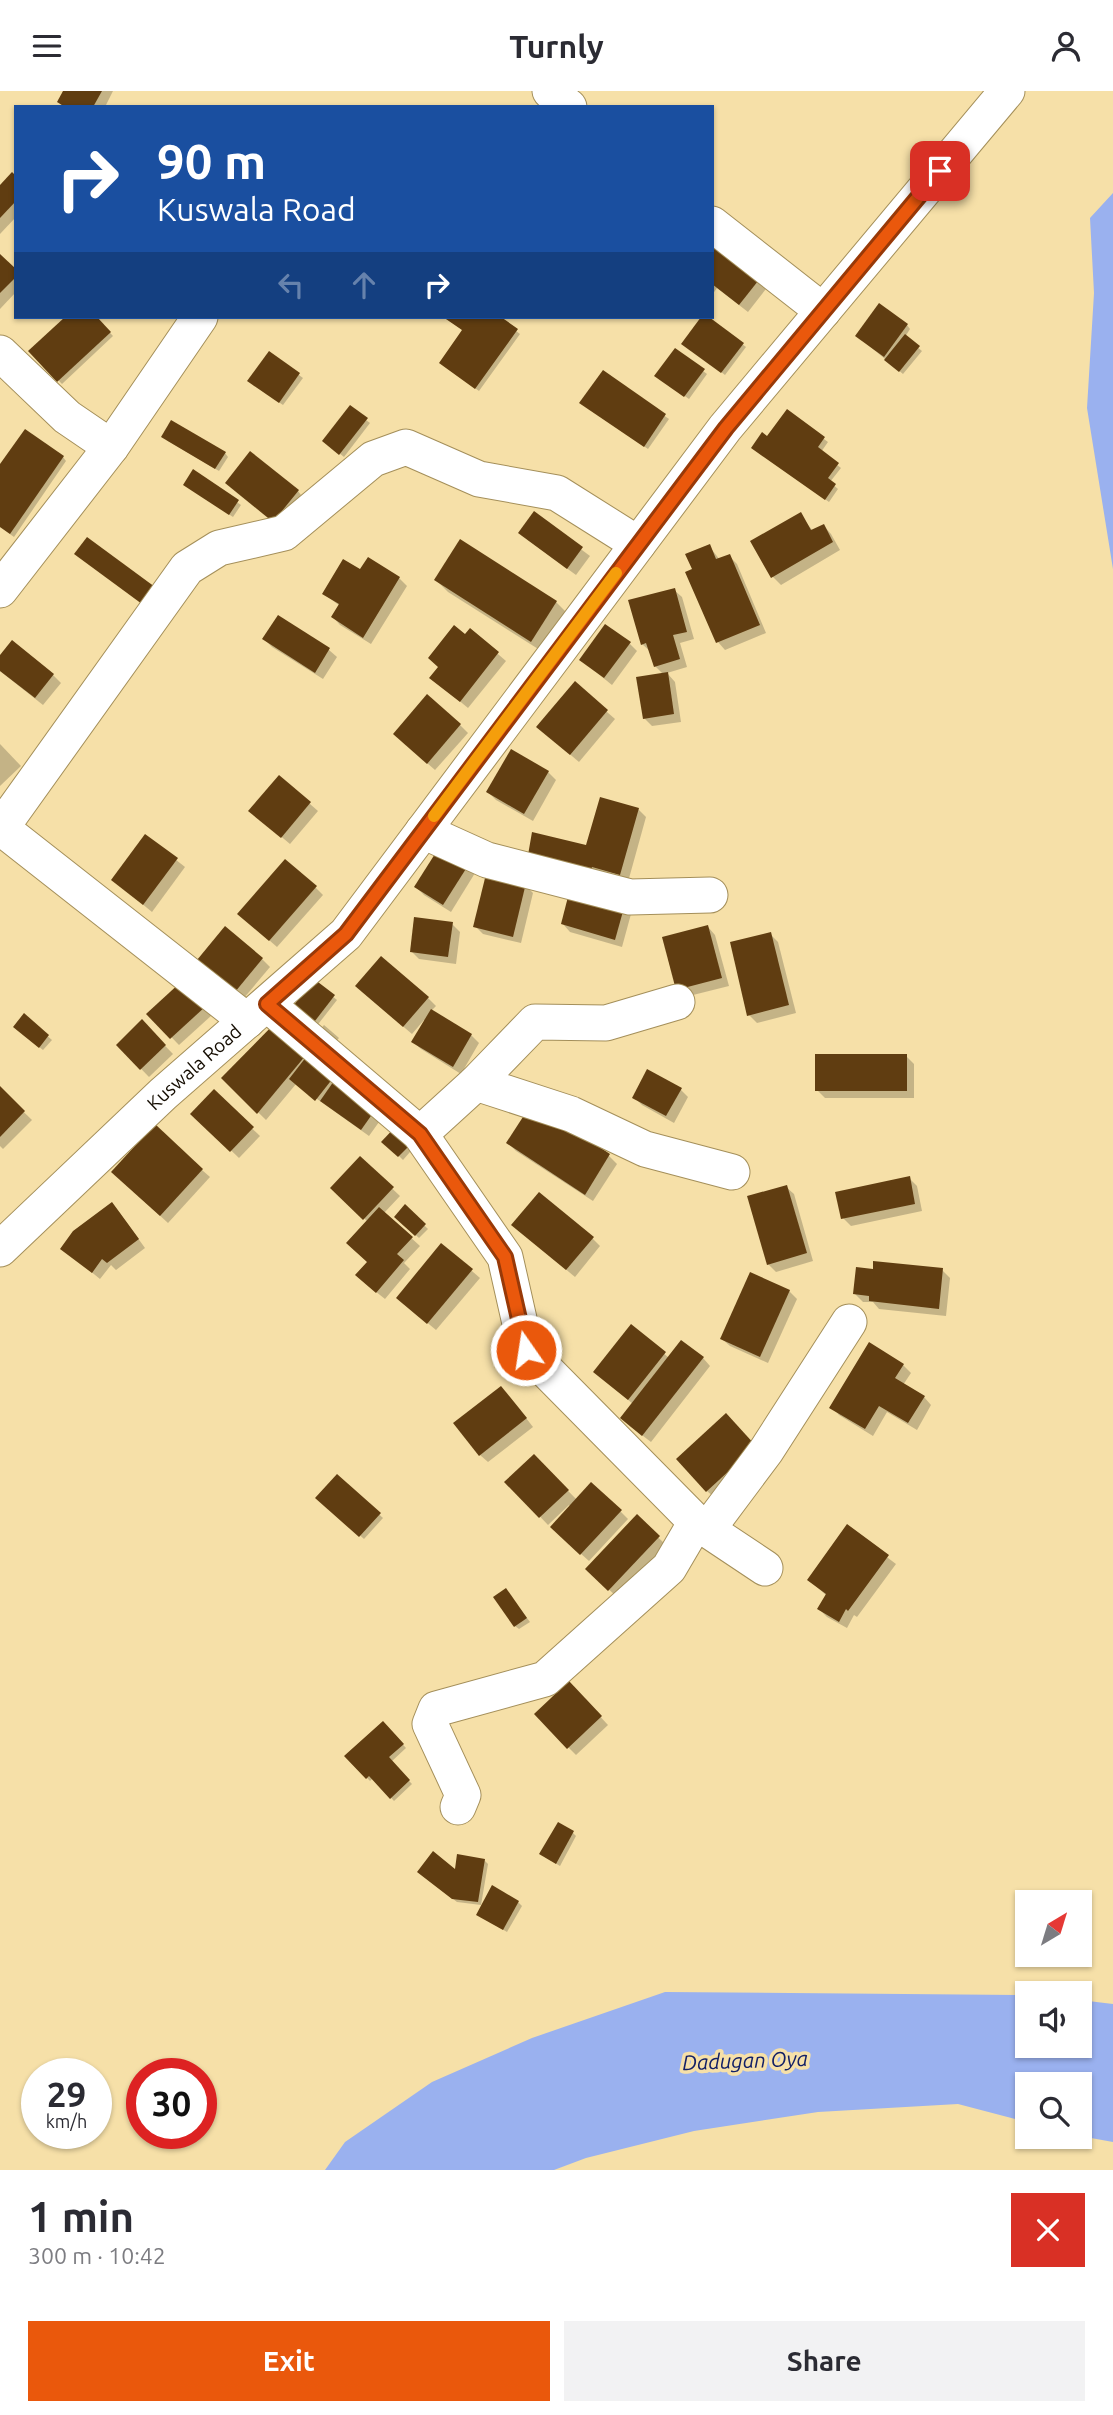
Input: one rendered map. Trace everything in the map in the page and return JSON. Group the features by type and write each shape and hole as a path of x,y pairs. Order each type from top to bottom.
{"street":[{"path":"550,91 567,105"},
{"name":"Kuswala Road","path":"0,1249 163,1094 346,934 726,428 1007,91"},
{"path":"714,226 823,311"},
{"path":"0,590 111,447 199,319"},
{"path":"0,353 67,417 111,447"},
{"path":"638,544 556,493 479,479 406,447 373,459 284,533 219,548 187,568 1,827 420,1134 505,1257 526,1350 702,1526 765,1568"},
{"path":"423,831 487,860 630,897 710,895"},
{"path":"420,1134 476,1083 535,1022 607,1023 677,1002"},
{"path":"476,1083 571,1114 645,1149 732,1172"},
{"path":"458,1807 463,1795 430,1724 436,1709 545,1679 669,1568 766,1451 849,1322"}],"water":[{"path":"1113,193 1113,569 1087,408 1094,293 1090,218"},
{"name":"Dadugan Oya","path":"665,1992 1015,1995 1015,2058 1092,2058 1092,2001 1113,2004 1113,2142 1092,2138 1092,2072 1015,2072 1015,2119 958,2104 818,2112 694,2131 586,2158 554,2170 325,2170 345,2142 432,2082 532,2038"}],"building":[{"path":"63,91 102,91 94,105 62,105 57,102"},
{"path":"12,172 14,174 14,203 0,218 0,185"},
{"path":"714,237 762,276 739,305 714,286"},
{"path":"0,254 14,267 14,279 0,293"},
{"path":"879,303 908,324 884,357 855,336"},
{"path":"63,319 99,319 111,332 57,382 28,351"},
{"path":"446,319 504,319 518,329 475,389 439,363 462,330"},
{"path":"700,319 712,319 744,343 721,373 681,344"},
{"path":"905,334 920,346 899,372 884,360"},
{"path":"675,348 705,369 684,397 654,376"},
{"path":"269,351 300,373 279,403 247,381"},
{"path":"603,370 666,414 644,447 579,403"},
{"path":"350,405 368,418 339,455 322,441"},
{"path":"787,409 825,437 818,447 839,463 828,478 836,484 825,500 751,448 762,432 767,436"},
{"path":"171,420 226,452 215,469 161,437"},
{"path":"25,429 64,456 10,534 0,527 0,464"},
{"path":"250,451 299,490 273,522 225,483"},
{"path":"193,469 239,500 229,515 183,485"},
{"path":"534,511 583,547 567,569 518,533"},
{"path":"801,512 811,530 824,524 833,542 771,578 750,541"},
{"path":"87,537 155,587 142,604 74,554"},
{"path":"460,539 557,601 531,642 434,580"},
{"path":"710,544 716,559 730,554 760,625 716,643 685,572 692,569 685,554"},
{"path":"368,557 400,577 363,638 331,617 339,604 322,594 343,559 360,569"},
{"path":"675,588 687,632 673,635 680,659 654,667 646,643 641,645 628,600"},
{"path":"278,615 330,648 315,673 262,639"},
{"path":"605,624 631,642 604,678 579,660"},
{"path":"454,625 465,634 470,628 499,652 460,702 429,678 438,667 428,658"},
{"path":"12,640 54,674 35,698 0,671 0,655"},
{"path":"668,672 674,714 643,719 636,677"},
{"path":"575,681 608,710 570,755 536,727"},
{"path":"427,694 461,724 427,764 393,734"},
{"path":"511,749 549,771 524,814 486,792"},
{"path":"279,775 311,802 281,838 248,811"},
{"path":"600,797 639,808 620,875 528,855 532,832 586,845"},
{"path":"145,834 178,858 143,905 111,880"},
{"path":"440,846 469,864 443,905 414,887"},
{"path":"285,859 317,886 269,941 237,914"},
{"path":"486,874 526,883 513,937 473,927"},
{"path":"570,889 625,904 615,940 561,924"},
{"path":"414,917 453,922 448,957 410,952"},
{"path":"708,925 722,978 676,990 662,937"},
{"path":"225,926 263,958 235,992 197,960"},
{"path":"771,932 789,1005 747,1016 730,942"},
{"path":"381,956 429,997 403,1027 355,986"},
{"path":"314,979 335,995 308,1030 287,1014"},
{"path":"182,981 206,1006 170,1039 146,1014"},
{"path":"431,1009 472,1034 453,1067 411,1042"},
{"path":"24,1013 49,1035 39,1048 13,1027"},
{"path":"142,1019 166,1045 140,1070 116,1045"},
{"path":"279,1019 311,1049 257,1114 221,1078"},
{"path":"310,1052 337,1073 315,1101 289,1079"},
{"path":"815,1054 907,1054 907,1091 815,1091"},
{"path":"647,1069 682,1088 666,1116 632,1098"},
{"path":"336,1078 378,1106 361,1130 320,1101"},
{"path":"0,1086 25,1111 0,1137"},
{"path":"214,1089 254,1127 230,1152 190,1114"},
{"path":"532,1103 610,1154 585,1195 506,1143"},
{"path":"155,1124 203,1169 160,1216 111,1172"},
{"path":"398,1124 415,1140 398,1157 381,1142"},
{"path":"360,1156 394,1187 363,1220 330,1188"},
{"path":"910,1176 915,1204 841,1219 835,1192"},
{"path":"787,1185 807,1253 767,1265 747,1196"},
{"path":"539,1192 594,1237 566,1270 511,1225"},
{"path":"112,1202 139,1239 107,1263 102,1259 92,1273 60,1249 73,1231"},
{"path":"405,1204 426,1224 415,1236 394,1217"},
{"path":"379,1207 413,1237 397,1254 404,1260 376,1293 355,1275 367,1262 346,1243"},
{"path":"441,1243 473,1269 427,1324 396,1298"},
{"path":"873,1261 943,1268 939,1309 869,1301 869,1296 853,1294 856,1267 873,1269"},
{"path":"750,1272 790,1290 760,1357 720,1339"},
{"path":"631,1324 666,1352 628,1400 593,1372"},
{"path":"681,1340 704,1357 642,1436 620,1418"},
{"path":"869,1342 904,1364 895,1378 925,1396 908,1423 879,1406 865,1429 829,1408"},
{"path":"501,1386 527,1418 479,1456 453,1423"},
{"path":"726,1413 756,1446 706,1492 676,1459"},
{"path":"534,1454 569,1490 539,1518 504,1482"},
{"path":"337,1474 381,1513 359,1537 315,1498"},
{"path":"591,1482 622,1510 580,1555 550,1527"},
{"path":"637,1514 660,1536 608,1591 585,1569"},
{"path":"847,1524 889,1555 848,1611 846,1609 839,1622 817,1609 826,1594 807,1580"},
{"path":"506,1588 527,1618 514,1627 493,1597"},
{"path":"569,1681 602,1716 567,1749 534,1714"},
{"path":"383,1721 404,1744 389,1757 410,1780 390,1799 369,1776 366,1779 344,1756"},
{"path":"558,1822 574,1831 556,1864 539,1854"},
{"path":"433,1851 455,1869 457,1854 485,1859 478,1902 452,1899 417,1872"},
{"path":"492,1885 519,1901 503,1930 476,1915"}],"slow traffic":[{"path":"434,816 616,573"}],"route":[{"path":"526,1350 505,1257 420,1134 267,1004 346,934 726,428 940,171"}]}
